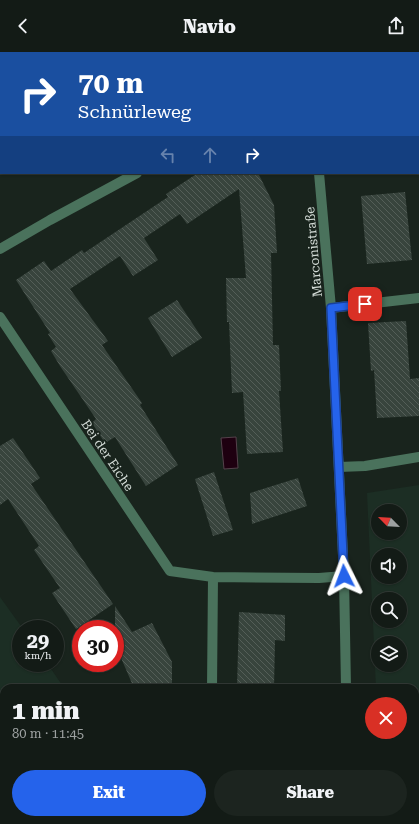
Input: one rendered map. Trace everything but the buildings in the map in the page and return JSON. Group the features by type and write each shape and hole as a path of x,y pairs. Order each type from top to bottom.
{"street":[{"path":"0,249 135,174"},
{"name":"Marconistraße","path":"319,174 331,308 344,576 346,684"},
{"path":"331,308 419,298"},
{"name":"Bei der Eiche","path":"0,317 170,571 213,577 319,578 344,576"},
{"path":"339,467 365,466 419,457"},
{"path":"212,684 213,577"}],"shaded area":[{"path":"236,437 238,468 224,469 221,438"},
{"path":"419,485 419,684 376,684 375,672 407,672 407,636 374,636 373,628 407,628 407,592 372,592 371,584 407,584 407,548 371,548 371,580 367,493"},
{"path":"0,597 17,620 12,620 12,672 53,672 61,684 0,684"}],"route":[{"path":"344,576 331,308 365,304"}]}
